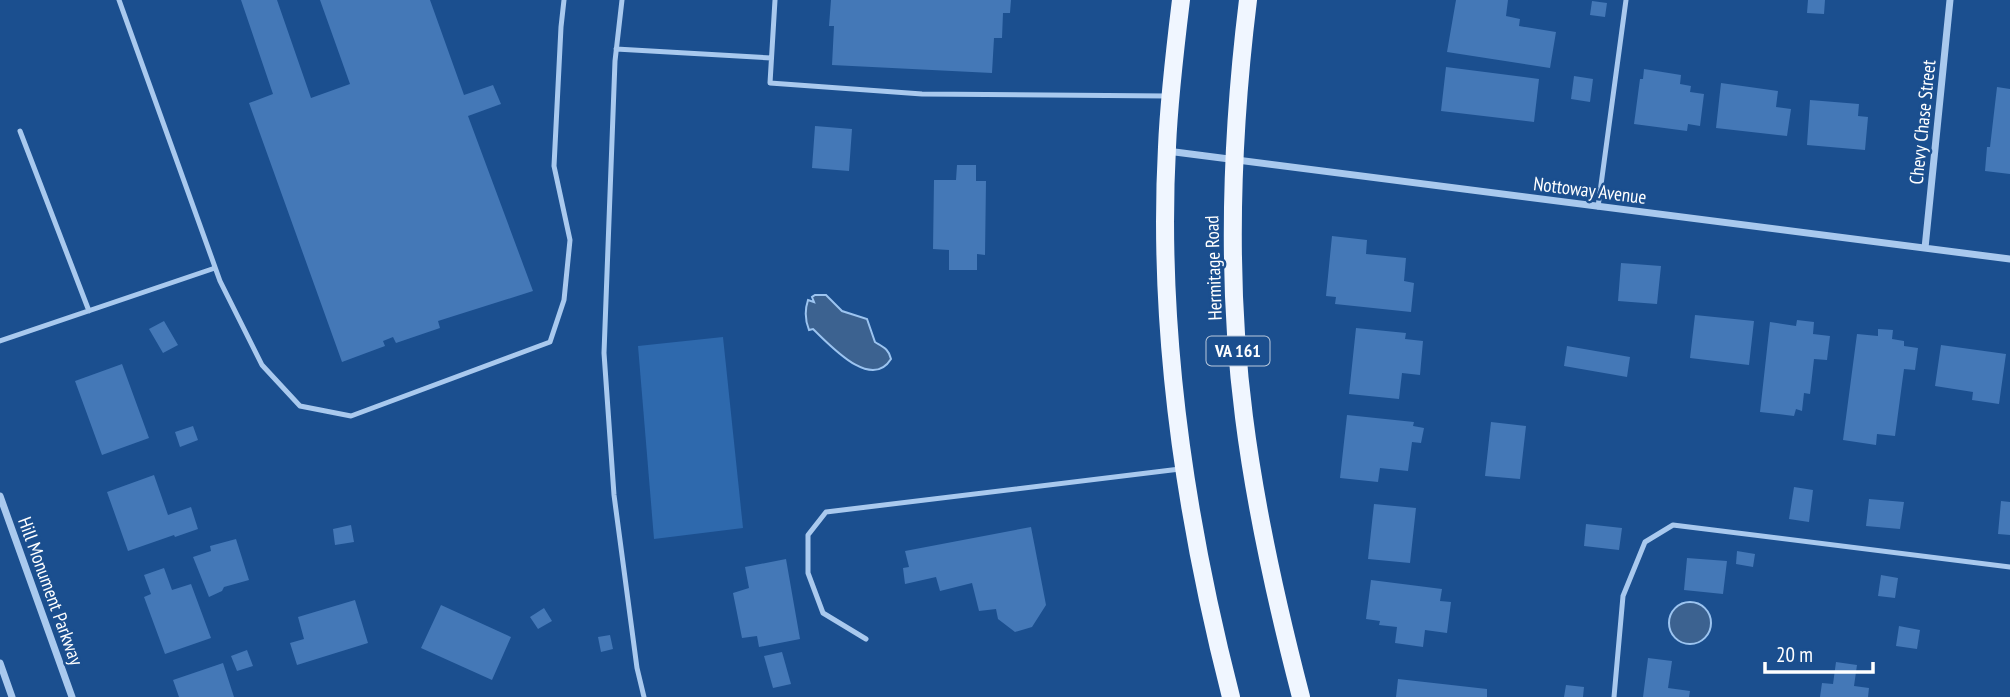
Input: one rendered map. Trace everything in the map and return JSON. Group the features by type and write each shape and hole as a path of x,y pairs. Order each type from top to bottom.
{"main road":[{"path":"1181,0 1166,151 1167,303 1171,369 1183,469 1200,566 1231,697"},
{"name":"Hermitage Road","path":"1248,0 1238,86 1234,159 1233,281 1243,415 1264,543 1301,697"}],"street":[{"name":"Chevy Chase Street","path":"1925,248 1950,0"},
{"name":"Nottoway Avenue","path":"1166,151 2010,259"},
{"name":"Hill Monument Parkway","path":"0,496 72,697"},
{"path":"0,663 12,697"}],"lane":[{"path":"119,0 215,268 262,365 300,406 351,416 551,342 564,300 570,240 554,166 564,0"},
{"path":"622,0 616,49 604,353 614,495 637,668 644,697"},
{"path":"775,0 770,83 922,94 1170,96"},
{"path":"1598,208 1626,0"},
{"path":"616,49 771,58"},
{"path":"20,131 89,311"},
{"path":"0,341 215,268"},
{"path":"866,639 823,613 808,573 808,535 826,512 1183,469"},
{"path":"1614,697 1623,596 1645,542 1673,525 2010,567"}],"shaded area":[{"path":"826,295 842,311 867,319 875,342 887,351 891,359 883,368 862,368 840,354 813,329 809,330 806,307 808,300 814,302 812,297"},
{"path":"723,337 743,528 654,539 638,346"},
{"path":"1690,602 1705,608 1711,623 1705,638 1690,644 1675,638 1669,623 1675,608"}],"building":[{"path":"241,0 277,0 311,98 350,84 320,0 430,0 464,95 493,85 501,104 468,116 533,291 438,321 440,328 396,343 393,337 383,341 385,346 342,362 249,103 273,94"},
{"path":"831,0 1011,0 1010,13 1003,13 1002,38 994,38 992,73 832,65 834,26 829,26"},
{"path":"1456,0 1508,0 1506,16 1520,19 1519,26 1556,32 1550,68 1447,52"},
{"path":"1808,0 1825,0 1824,14 1807,13"},
{"path":"1592,1 1607,3 1605,17 1590,15"},
{"path":"1446,67 1539,79 1534,122 1441,111"},
{"path":"1644,69 1681,75 1680,84 1691,86 1690,92 1704,94 1700,126 1688,124 1687,131 1634,124 1640,79 1643,79"},
{"path":"1574,76 1593,79 1590,102 1571,99"},
{"path":"1721,83 1778,91 1776,107 1791,109 1787,136 1716,128"},
{"path":"1997,87 2010,89 2010,174 1985,171"},
{"path":"1810,100 1859,104 1858,116 1868,117 1865,150 1807,145"},
{"path":"815,126 852,129 849,171 812,168"},
{"path":"957,165 976,165 976,181 986,181 985,255 977,254 977,270 949,270 949,250 933,249 934,180 956,180"},
{"path":"1332,236 1367,240 1366,254 1406,258 1404,281 1414,283 1411,312 1335,304 1336,297 1326,296"},
{"path":"1621,263 1661,266 1657,304 1618,301"},
{"path":"1695,315 1754,321 1749,365 1690,358"},
{"path":"1797,320 1814,322 1813,334 1830,336 1827,360 1814,359 1810,394 1804,393 1802,411 1796,409 1794,416 1760,412 1770,322 1796,326"},
{"path":"164,321 178,345 163,353 149,329"},
{"path":"1356,328 1406,333 1405,339 1423,341 1420,375 1402,373 1399,399 1349,394"},
{"path":"1878,329 1893,330 1892,339 1904,341 1904,346 1918,348 1915,370 1904,369 1895,436 1877,434 1876,445 1843,440 1857,334 1878,336"},
{"path":"1941,345 2006,354 1999,404 1972,400 1973,392 1935,386"},
{"path":"1567,346 1630,357 1627,377 1564,366"},
{"path":"122,364 149,438 102,455 75,381"},
{"path":"1347,415 1414,422 1413,426 1424,428 1421,443 1412,442 1408,471 1380,468 1378,482 1340,478"},
{"path":"1491,422 1526,426 1520,479 1485,476"},
{"path":"193,426 198,440 180,447 175,432"},
{"path":"154,475 168,515 191,507 198,529 128,551 107,492"},
{"path":"1794,487 1813,490 1809,522 1789,519"},
{"path":"1869,499 1904,502 1900,529 1866,526"},
{"path":"2001,501 2010,502 2010,535 1998,534"},
{"path":"1374,504 1416,508 1410,563 1368,559"},
{"path":"1586,524 1622,528 1619,550 1584,546"},
{"path":"351,525 354,542 335,545 333,529"},
{"path":"1031,527 1046,605 1032,627 1015,632 998,619 996,609 979,611 972,583 940,591 936,577 905,584 903,568 909,567 905,551"},
{"path":"236,539 249,580 224,587 222,591 209,597 193,557 211,551 210,546"},
{"path":"1737,551 1755,554 1753,567 1736,564"},
{"path":"1687,558 1727,561 1723,594 1684,590"},
{"path":"786,559 800,639 759,647 757,636 742,638 733,593 749,588 745,567"},
{"path":"164,568 172,590 191,584 211,638 165,654 144,597 151,594 144,575"},
{"path":"1881,575 1898,578 1895,598 1878,596"},
{"path":"1371,580 1442,589 1440,601 1451,602 1447,633 1425,630 1423,647 1395,643 1397,627 1379,625 1380,621 1366,619"},
{"path":"355,600 368,643 297,665 290,643 304,639 298,617"},
{"path":"441,605 511,637 492,680 421,648"},
{"path":"544,608 552,621 538,629 530,617"},
{"path":"1899,626 1920,630 1917,649 1896,646"},
{"path":"610,635 613,649 601,652 598,637"},
{"path":"247,650 253,666 237,671 231,656"},
{"path":"782,652 791,684 773,688 764,656"},
{"path":"1648,658 1672,661 1668,688 1690,691 1689,697 1643,697"},
{"path":"1836,662 1857,665 1854,686 1869,688 1868,697 1820,697 1822,683 1833,684"},
{"path":"223,663 234,697 179,697 173,680"},
{"path":"1398,679 1487,689 1487,697 1396,697"},
{"path":"1566,685 1584,687 1583,697 1564,697"}]}
